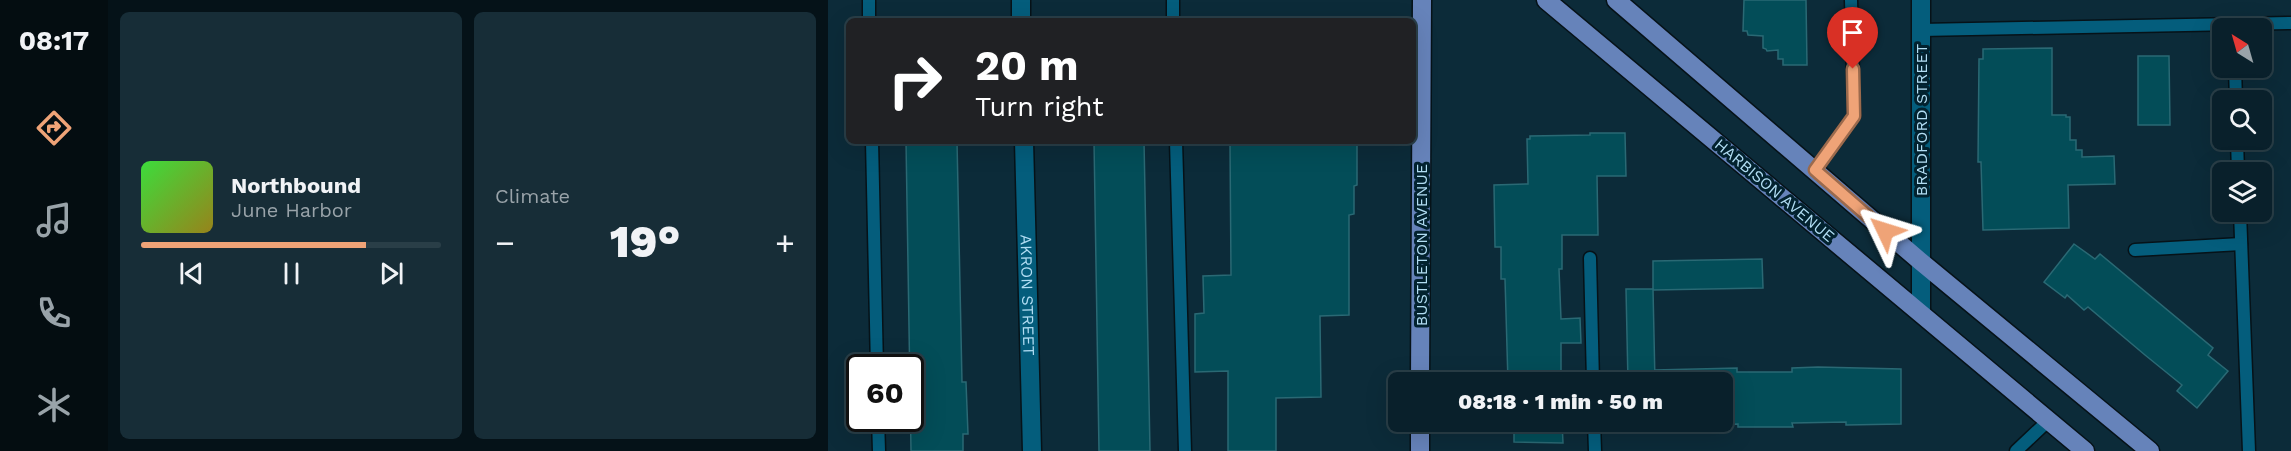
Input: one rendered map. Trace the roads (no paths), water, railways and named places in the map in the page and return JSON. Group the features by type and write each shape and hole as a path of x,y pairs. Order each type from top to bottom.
{"main road":[{"name":"BUSTLETON AVENUE","path":"1420,372 1422,0"},
{"name":"HARBISON AVENUE","path":"1546,0 2085,451"},
{"path":"1616,0 1920,261 2150,451"},
{"path":"1420,432 1420,451"}],"street":[{"path":"1021,0 1021,18"},
{"name":"BRADFORD STREET","path":"1921,312 1922,0"},
{"name":"AKRON STREET","path":"1024,144 1032,451"}],"lane":[{"path":"868,0 869,18"},
{"path":"1173,0 1173,18"},
{"path":"1815,170 1854,116 1851,0"},
{"path":"2272,24 2291,23"},
{"path":"1921,30 2212,26"},
{"path":"872,144 877,354"},
{"path":"1176,144 1185,451"},
{"path":"2240,222 2249,451"},
{"path":"2135,250 2241,244"},
{"path":"1590,258 1593,372"},
{"path":"2016,451 2049,420"},
{"path":"878,432 879,451"},
{"path":"1594,432 1595,451"}]}
